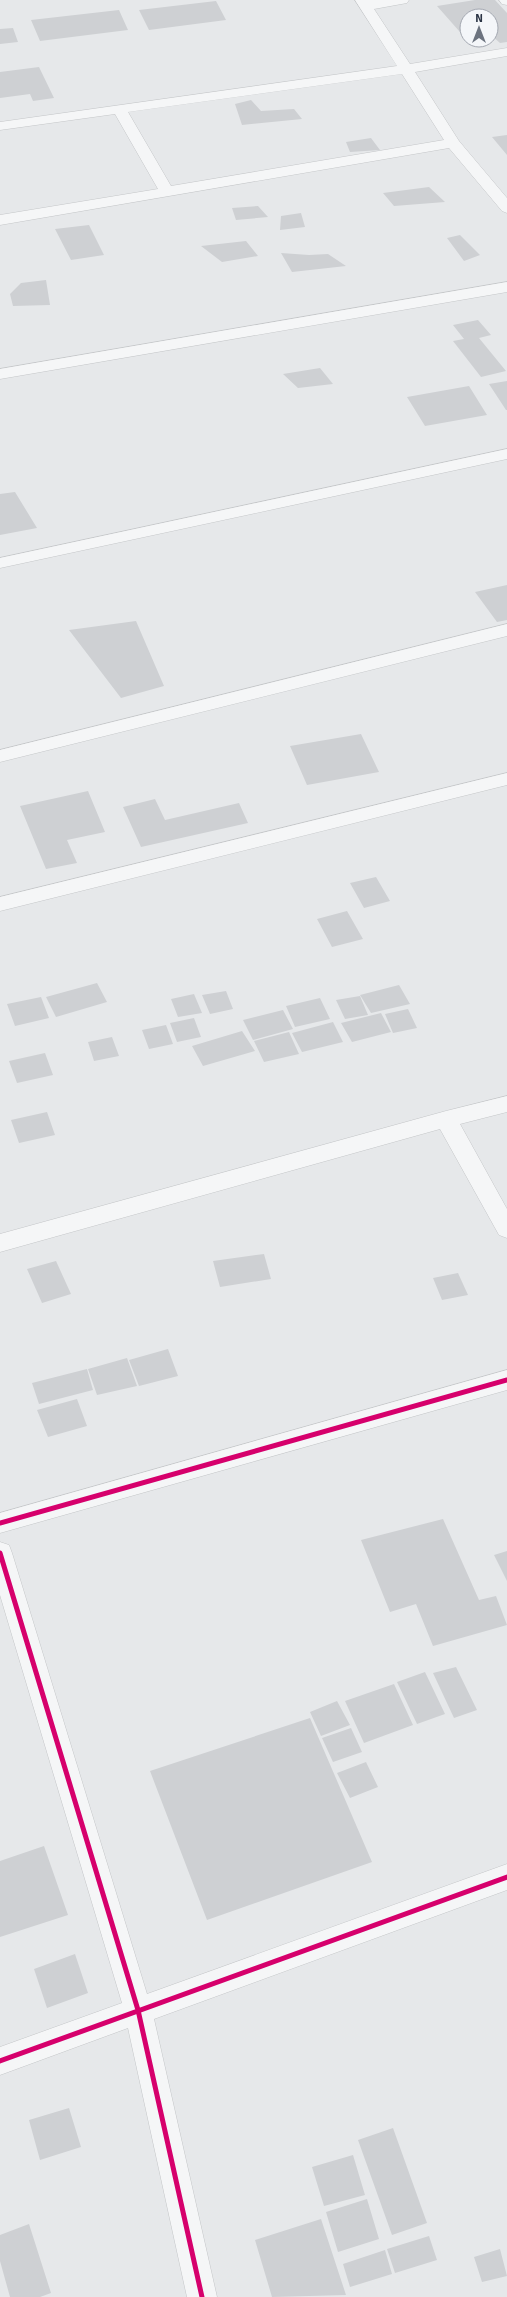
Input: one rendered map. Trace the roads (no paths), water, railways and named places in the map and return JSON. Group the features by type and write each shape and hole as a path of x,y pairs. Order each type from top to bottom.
{"street":[{"path":"402,0 364,3 453,143 507,208"},
{"path":"0,126 406,69 507,52"},
{"path":"119,109 167,192"},
{"path":"0,220 453,143"},
{"path":"0,374 507,287"},
{"path":"0,563 507,454"},
{"path":"0,756 507,630"},
{"path":"0,904 507,779"},
{"path":"0,1243 446,1119 507,1104"},
{"path":"446,1119 507,1229"},
{"path":"0,1523 507,1380"},
{"path":"0,1553 4,1581 138,2010 202,2297"},
{"path":"0,2061 507,1877"}]}
